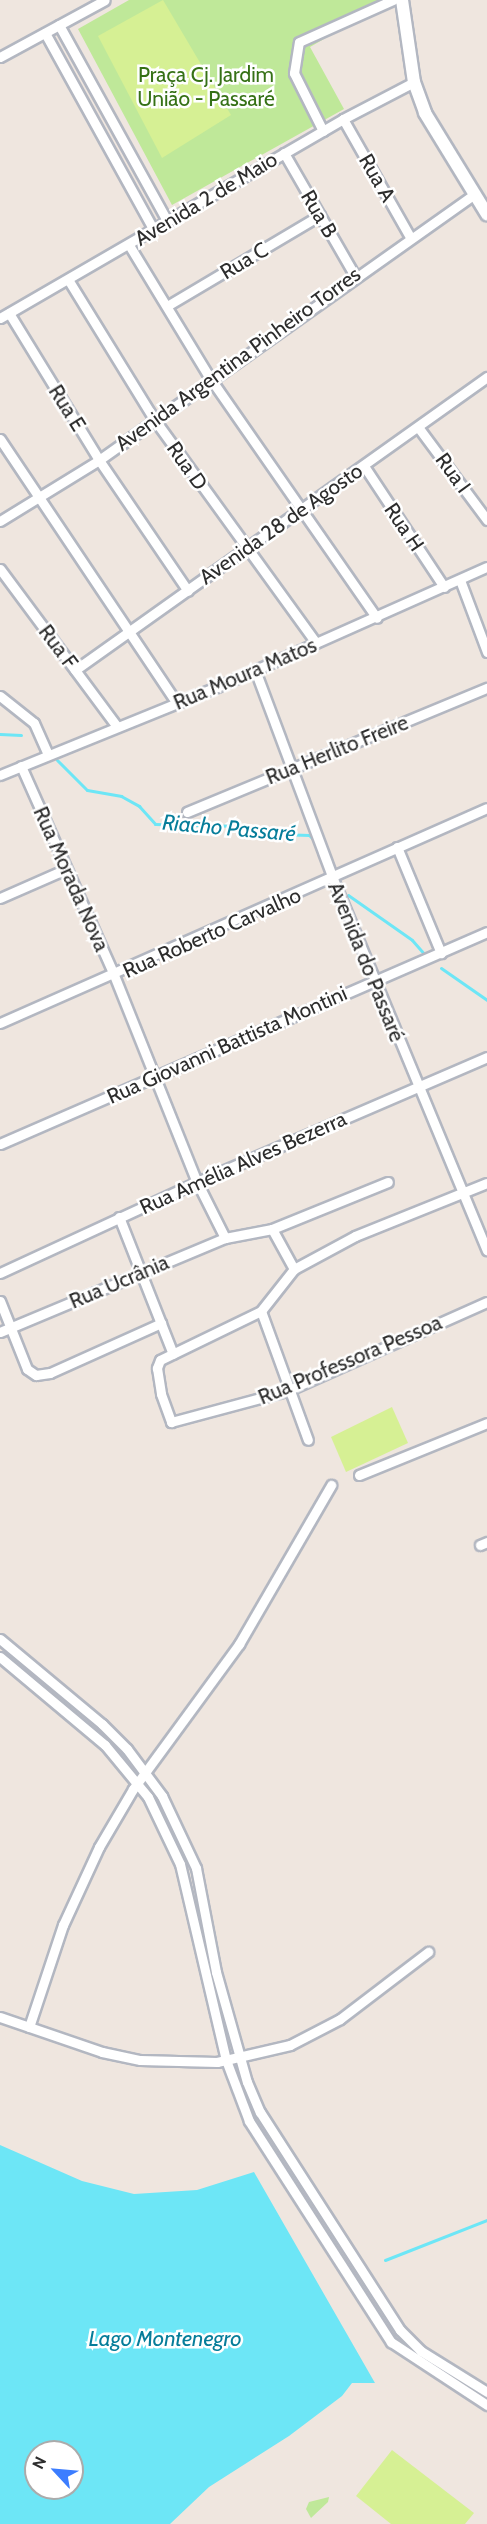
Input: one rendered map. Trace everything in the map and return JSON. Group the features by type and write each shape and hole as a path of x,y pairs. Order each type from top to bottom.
{"street":[{"path":"0,57 105,0"},
{"path":"323,130 294,73 299,42 393,0"},
{"path":"402,0 414,82 433,129 487,214"},
{"path":"59,25 167,221"},
{"path":"45,33 153,229"},
{"path":"64,68 79,61"},
{"name":"Avenida 2 de Maio","path":"4,316 69,281 323,130 414,82"},
{"path":"91,117 106,110"},
{"name":"Rua A","path":"343,119 410,237"},
{"path":"111,153 125,146"},
{"name":"Rua B","path":"284,153 355,276"},
{"path":"137,199 151,192"},
{"name":"Avenida Argentina Pinheiro Torres","path":"0,521 99,460 210,378 474,194"},
{"name":"Rua C","path":"167,306 320,216"},
{"path":"129,246 210,378 377,618"},
{"name":"Rua D","path":"69,281 154,419 245,549 316,643"},
{"name":"Rua E","path":"4,316 188,591"},
{"name":"Avenida 28 de Agosto","path":"75,670 302,511 487,377"},
{"name":"Rua I","path":"418,426 487,520"},
{"path":"0,439 38,499 177,703"},
{"name":"Rua H","path":"364,466 444,587"},
{"name":"Rua Moura Matos","path":"0,775 377,618 487,567"},
{"name":"Rua F","path":"0,569 116,725"},
{"path":"460,580 487,652"},
{"name":"Avenida do Passaré","path":"255,670 373,981 487,1250"},
{"name":"Rua Herlito Freire","path":"187,812 487,688"},
{"path":"0,696 34,723 48,754"},
{"name":"Rua Morada Nova","path":"21,766 64,870 114,975 197,1182 225,1238"},
{"name":"Rua Roberto Carvalho","path":"0,1023 333,879 397,847 487,808"},
{"path":"397,847 441,953"},
{"path":"0,898 64,870"},
{"name":"Rua Giovanni Battista Montini","path":"0,1144 487,932"},
{"name":"Rua Amélia Alves Bezerra","path":"0,1273 197,1182 487,1057"},
{"path":"225,1238 273,1229 388,1182"},
{"path":"119,1217 173,1354 261,1311 294,1269 355,1236 487,1183"},
{"path":"273,1229 294,1269"},
{"name":"Rua Ucrânia","path":"0,1332 225,1238"},
{"path":"0,1301 27,1369 36,1375 50,1373 161,1323"},
{"name":"Rua Professora Pessoa","path":"173,1354 160,1360 157,1368 165,1411 170,1420 178,1423 287,1391 487,1302"},
{"path":"261,1311 287,1391 308,1440"},
{"path":"359,1475 487,1423"},
{"path":"29,2027 63,1925 99,1847 137,1783 239,1644 331,1485"},
{"path":"0,1640 102,1724 145,1772 176,1822 196,1868 216,1972 240,2058 260,2112 400,2330 421,2351 487,2392"},
{"path":"0,1657 105,1745 137,1783 170,1837 180,1864 197,1950 226,2060 249,2121 391,2342 487,2405"},
{"path":"0,2017 102,2052 140,2060 240,2058 290,2045 340,2019 428,1952"}],"green space":[{"name":"Praça Cj. Jardim União - Passaré","path":"129,0 392,0 310,47 344,109 172,205 78,29"},
{"path":"163,0 231,115 162,158 98,36"},
{"path":"392,1407 408,1443 346,1472 331,1437"},
{"path":"392,2450 474,2513 465,2524 391,2524 356,2496"},
{"path":"329,2497 328,2502 311,2518 306,2509 309,2502"}],"water":[{"name":"Lago Montenegro","path":"0,2145 82,2181 134,2194 197,2190 254,2172 375,2383 352,2383 342,2396 289,2436 209,2487 170,2524 0,2524"}],"waterway":[{"name":"Riacho Passaré","path":"0,734 21,735"},
{"name":"Riacho Passaré","path":"57,760 87,790 121,796 139,806 155,824 241,826 277,834 309,835 313,839"},
{"name":"Riacho Passaré","path":"348,895 412,940 424,954"},
{"name":"Riacho Passaré","path":"441,968 487,1000"},
{"path":"385,2260 487,2220"}]}
